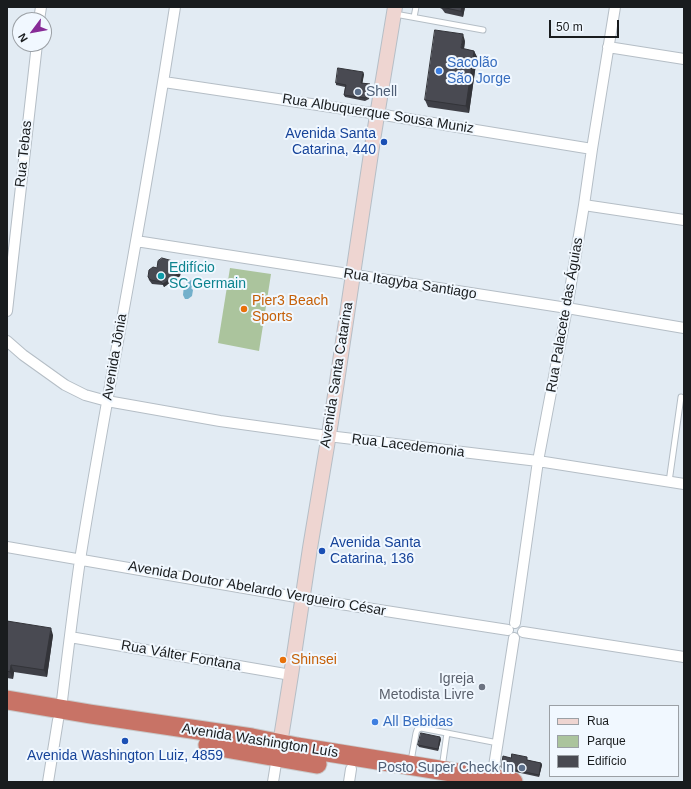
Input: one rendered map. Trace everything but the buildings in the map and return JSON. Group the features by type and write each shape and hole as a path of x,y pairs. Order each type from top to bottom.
{"highway":[{"name":"Avenida Washington Luís","path":"7,700 60,715 250,752 278,751 410,766 439,776"},
{"name":"Avenida Washington Luís","path":"7,711 60,715"},
{"name":"Avenida Washington Luís","path":"278,751 350,775 439,776 492,779 513,782"}],"street":[{"name":"Avenida Jônia","path":"48,782 60,715 80,559 164,82 175,7"},
{"name":"Rua Palacete das Águias","path":"512,626 538,461 567,308 615,7"},
{"name":"Avenida Santa Catarina","path":"278,751 352,274 395,11"},
{"path":"608,47 684,59"},
{"name":"Rua Tebas","path":"7,311 36,52"},
{"name":"Rua Albuquerque Sousa Muniz","path":"164,82 592,148"},
{"path":"584,205 684,220"},
{"name":"Rua Itagyba Santiago","path":"136,241 567,308 684,328"},
{"name":"Rua Lacedemonia","path":"7,341 23,355 65,385 85,395 107,401 220,421 328,436 538,461 684,484"},
{"name":"Avenida Doutor Abelardo Vergueiro César","path":"7,547 302,598 512,626"},
{"path":"512,626 508,632 510,636 518,635 684,656"},
{"path":"492,779 518,635"},
{"name":"Rua Válter Fontana","path":"70,637 291,675"},
{"path":"273,782 278,751"}],"lane":[{"path":"414,18 416,7"},
{"path":"395,11 414,18 483,30"},
{"path":"669,482 681,396"},
{"path":"410,766 416,732 421,728 498,743"},
{"path":"439,776 447,733"}],"green space":[{"name":"Pier3 Beach Sports","path":"230,268 271,274 259,351 218,343"}],"water":[{"path":"191,280 194,281 194,285 191,288 193,290 192,296 185,299 183,295 184,285"}],"place":[{"name":"Sacolão São Jorge","path":"439,71"},
{"name":"Shell","path":"358,92"},
{"name":"Avenida Santa Catarina, 440","path":"384,142"},
{"name":"Edifício SC Germain","path":"161,276"},
{"name":"Pier3 Beach Sports","path":"244,309"},
{"name":"Avenida Santa Catarina, 136","path":"322,551"},
{"name":"Shinsei","path":"283,660"},
{"name":"Igreja Metodista Livre","path":"482,687"},
{"name":"All Bebidas","path":"375,722"},
{"name":"Avenida Washington Luiz, 4859","path":"125,741"},
{"name":"Posto Super Check In","path":"522,768"}]}
